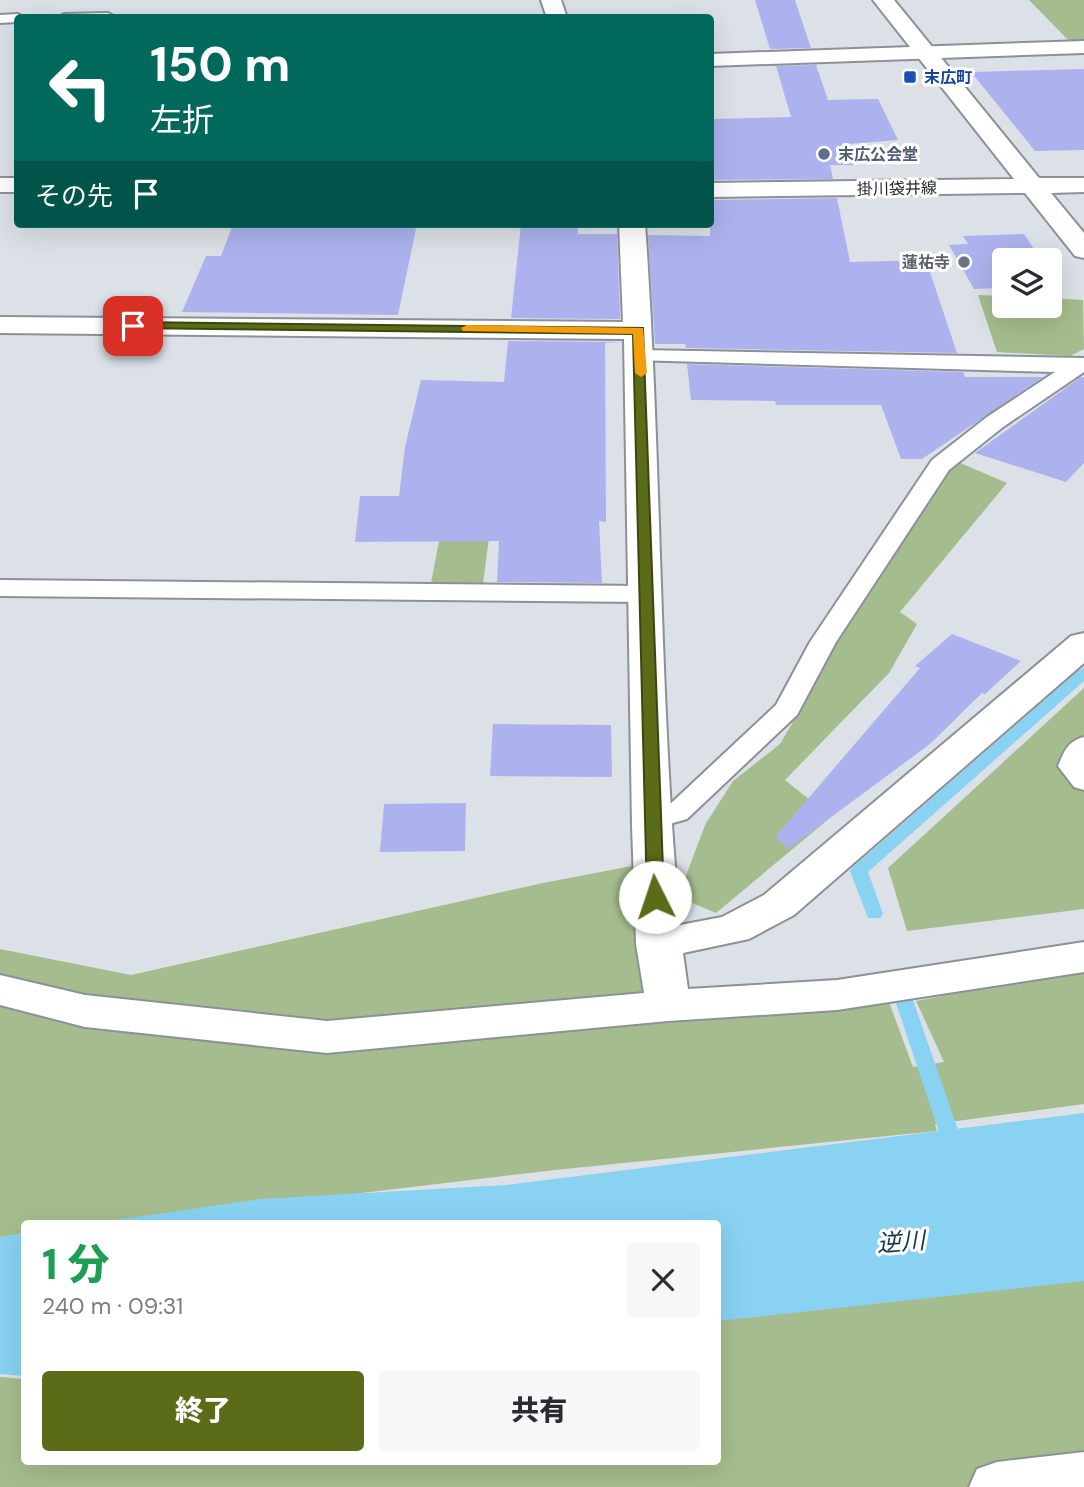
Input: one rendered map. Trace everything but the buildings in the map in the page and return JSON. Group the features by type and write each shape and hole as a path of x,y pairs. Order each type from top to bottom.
{"street":[{"path":"883,0 1084,250"},
{"path":"714,60 1084,47"},
{"name":"掛川袋井線","path":"714,190 1084,185"},
{"path":"632,228 640,344 652,820 659,944 668,1006"},
{"path":"0,325 640,344"},
{"path":"659,944 734,929 779,905 1084,644"},
{"path":"0,989 85,1011 327,1037 668,1006 836,995 1084,957"},
{"path":"997,1487 1084,1476"}],"lane":[{"path":"640,344 1081,364"},
{"path":"652,820 677,813 787,709 823,642 940,465 995,422 1081,364"},
{"path":"0,588 645,594"},
{"path":"1084,745 1078,751 1072,766 1084,781"}],"green space":[{"path":"1029,0 1084,0 1084,41 1069,41"},
{"path":"978,295 992,296 992,318 1062,318 1062,299 1083,300 1084,349 1070,356 997,352"},
{"path":"958,462 1007,483 900,612 917,624 889,673 785,780 831,817 716,913 678,897 705,825 733,781 780,744 822,672 823,642 916,512"},
{"path":"449,489 495,490 483,584 431,583"},
{"path":"1084,688 1084,909 907,931 888,868"},
{"path":"632,866 649,1001 316,1024 94,1012 0,978 0,949 131,975 543,883"},
{"path":"1084,968 1084,1104 935,1124 937,1131 555,1170 136,1220 21,1220 21,1234 0,1237 0,983 343,1046 889,1002 913,1067 944,1062 916,1001"},
{"path":"1084,1276 1084,1474 997,1487 0,1487 0,1377 21,1379 21,1465 721,1465 721,1313"}],"water":[{"name":"逆川","path":"1084,1113 1084,1281 721,1321 721,1220 115,1220 261,1199 505,1185"},
{"path":"21,1234 21,1376 0,1374 0,1237"}],"waterway":[{"path":"874,914 859,871 1084,673"},
{"path":"905,1003 955,1150"}],"slow traffic":[{"path":"467,328 639,331 641,373"}],"place":[{"name":"末広町","path":"910,77"},
{"name":"末広公会堂","path":"824,154"},
{"name":"蓮祐寺","path":"964,262"}],"route":[{"path":"133,326 639,331 655,897"}]}
